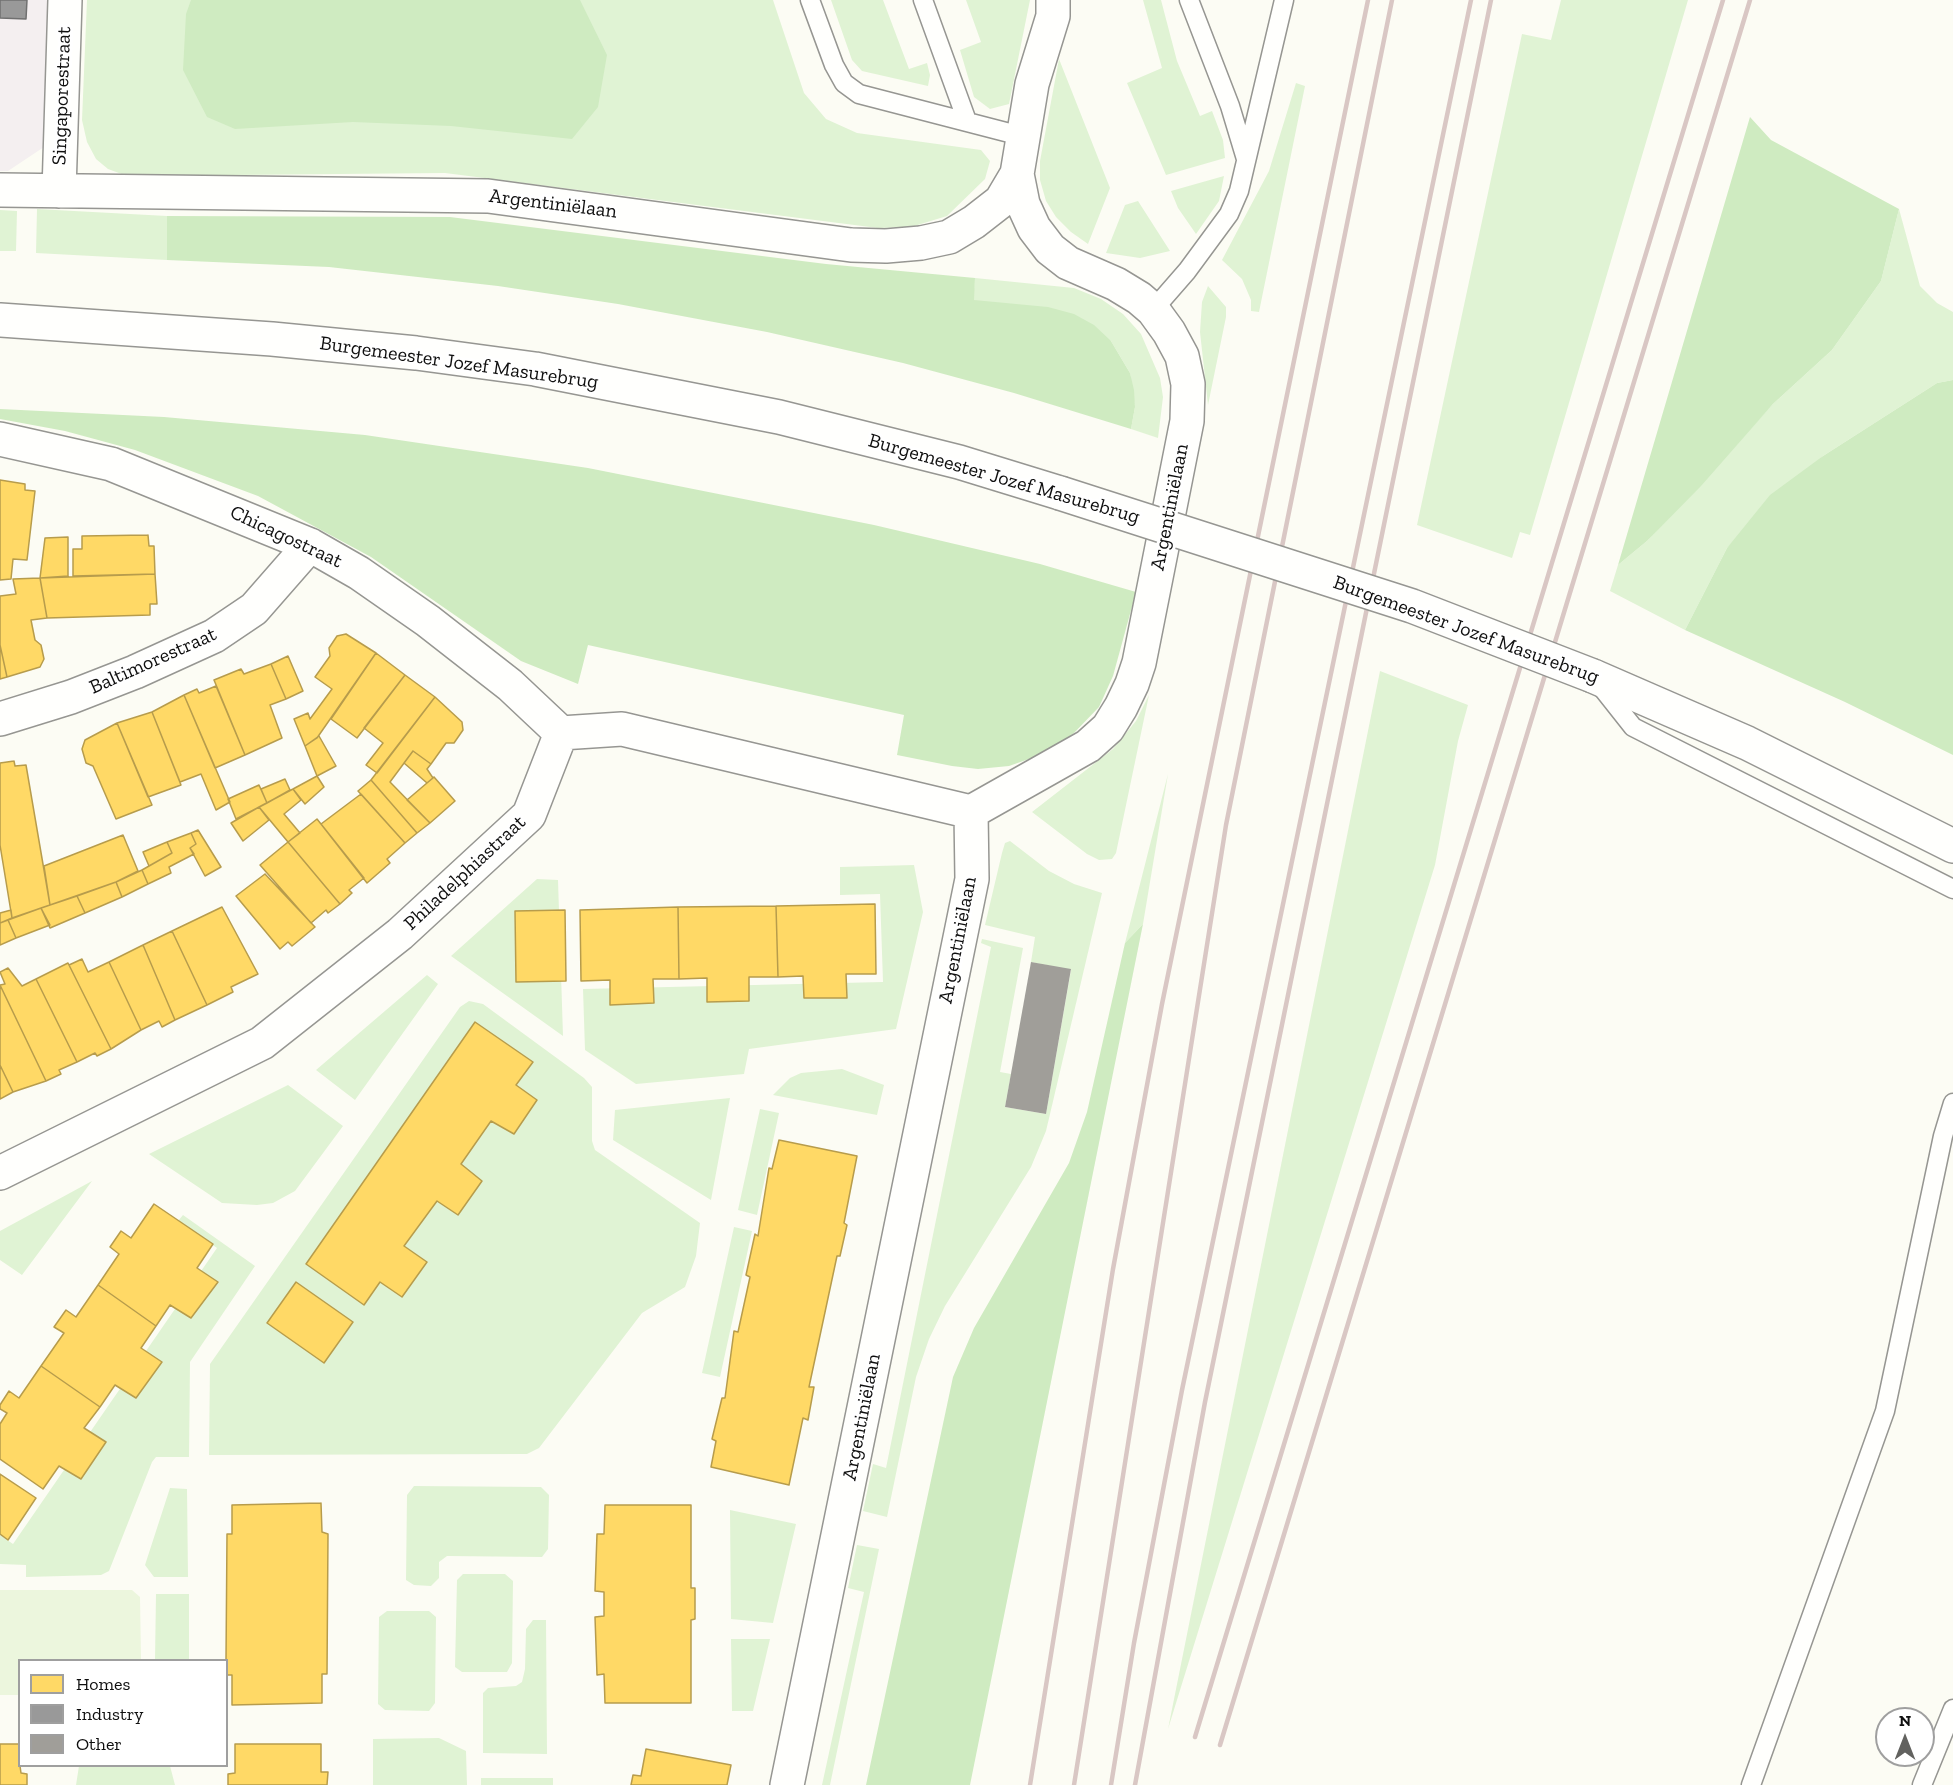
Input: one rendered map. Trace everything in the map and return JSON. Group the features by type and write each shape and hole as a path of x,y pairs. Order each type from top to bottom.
{"street":[{"name":"Singaporestraat","path":"59,191 65,0"},
{"name":"Argentiniëlaan","path":"0,190 343,192 488,196 851,245 886,246 921,243 957,232 1001,201 1017,174 1025,137 1032,84 1053,16 1053,0"},
{"name":"Argentiniëlaan","path":"787,1785 972,879 971,812 1088,746 1108,728 1132,684 1187,421 1188,384 1182,356 1169,332 1153,310 1116,284 1068,263 1050,249 1034,228 1023,204 1017,174"},
{"name":"Burgemeester Jozef Masurebrug","path":"0,320 272,339 416,353 535,369 779,417 959,462 1412,606 1593,676 1747,743 1953,846"},
{"name":"Chicagostraat","path":"0,439 111,464 310,545 359,573 428,621 510,685 561,733"},
{"name":"Baltimorestraat","path":"0,719 71,697 135,672 214,636 254,609 310,545"},
{"path":"561,733 622,729 971,812"},
{"name":"Philadelphiastraat","path":"0,1173 262,1043 400,934 530,815 561,733"}],"lane":[{"path":"810,0 834,66 844,83 859,94 1025,137"},
{"path":"923,0 967,121"},
{"path":"1189,0 1230,106 1246,161"},
{"path":"1153,310 1187,271 1229,214 1239,191 1284,0"},
{"path":"1593,676 1633,727 1953,889"},
{"path":"1750,1785 1885,1411 1943,1136 1953,1103"},
{"path":"1922,1785 1953,1709"}],"shaded area":[{"path":"0,0 79,0 74,127 8,171 0,171"}],"green space":[{"path":"87,0 773,0 804,93 826,119 857,133 981,150 990,161 985,179 947,216 911,227 878,228 445,173 127,176 108,169 96,159 87,142 82,120"},
{"path":"191,0 580,0 607,55 598,107 572,139 451,126 353,122 235,129 207,117 183,70 186,14"},
{"path":"831,0 883,0 909,69 927,63 930,75 928,86 862,71 852,60"},
{"path":"966,0 1030,0 1009,104 990,109 974,97 960,50 981,42"},
{"path":"1143,0 1161,0 1177,61 1200,116 1212,111 1223,140 1225,158 1166,175 1127,83 1162,68"},
{"path":"1561,0 1688,0 1530,535 1520,532 1512,558 1417,525 1522,34 1551,40"},
{"path":"1059,59 1110,188 1088,244 1056,217 1046,201 1040,180 1040,161"},
{"path":"1296,83 1305,86 1259,312 1251,311 1251,300 1242,279 1222,260 1269,171"},
{"path":"1750,117 1771,140 1899,209 1881,281 1832,350 1773,404 1701,486 1647,541 1618,565"},
{"path":"1224,176 1219,201 1196,234 1178,208 1171,191"},
{"path":"1138,201 1170,251 1140,258 1106,253 1125,205"},
{"path":"37,209 167,216 167,260 36,253"},
{"path":"1899,209 1920,286 1937,303 1953,312 1953,380 1937,383 1823,456 1727,548 1685,630 1610,591 1618,565 1647,541 1773,404 1832,350 1881,281"},
{"path":"0,210 17,211 16,251 0,251"},
{"path":"167,216 450,217 826,264 975,278 974,300 1048,307 1074,314 1094,325 1111,341 1130,373 1134,390 1135,407 1131,429 1014,393 903,363 767,332 618,304 498,286 329,267 167,260"},
{"path":"975,278 1074,288 1101,299 1123,314 1141,334 1160,378 1163,397 1158,438 1131,429 1135,407 1130,373 1111,341 973,300"},
{"path":"1208,286 1226,307 1226,317 1208,405 1200,332 1202,302"},
{"path":"1953,380 1953,755 1845,702 1685,630 1727,548 1770,495 1823,456 1937,383"},
{"path":"0,409 164,417 365,435 588,468 874,525 1040,564 1136,592 1113,676 1099,707 1074,733 1046,753 1009,766 978,769 952,766 897,755 904,715 588,645 578,684 521,661 371,557 258,496 135,450 65,431 0,419"},
{"path":"1380,671 1468,705 1458,741 1435,865 1168,1729"},
{"path":"1149,695 1116,853 1112,859 1099,860 1087,854 1032,812 1113,749 1136,721"},
{"path":"1168,774 1143,924 1125,943"},
{"path":"1010,841 1049,871 1074,884 1102,893 1046,1131 1031,1167 945,1306 929,1339 916,1377 887,1517 863,1511 873,1464 886,1468 991,947 981,943 982,939 1023,948 1000,1072 1011,1074 1005,1107 1046,1114 1071,970 1031,962 1035,937 985,925 1002,853 1005,843"},
{"path":"914,865 923,912 896,1029 749,1049 744,1074 636,1084 585,1050 583,989 883,982 880,894 840,895 840,867"},
{"path":"537,879 558,880 563,1036 451,956"},
{"path":"1143,924 970,1785 866,1785 953,1377 974,1328 1069,1163 1087,1112 1125,943"},
{"path":"427,975 438,984 355,1100 316,1070"},
{"path":"469,1001 483,1004 584,1078 592,1087 592,1141 595,1150 700,1223 696,1256 685,1287 642,1313 539,1448 527,1454 209,1455 210,1364 460,1007"},
{"path":"842,1069 884,1085 877,1115 773,1095 790,1078 801,1073"},
{"path":"288,1085 343,1126 295,1191 273,1203 257,1205 222,1203 149,1154"},
{"path":"730,1098 711,1200 613,1140 615,1110"},
{"path":"760,1109 779,1113 757,1215 738,1210"},
{"path":"92,1181 22,1275 0,1260 0,1231"},
{"path":"183,1215 255,1266 190,1362 189,1457 156,1457 152,1462 109,1571 101,1575 26,1577 26,1565 0,1564 0,1535 13,1544 217,1248 178,1221"},
{"path":"734,1227 752,1231 720,1377 702,1373"},
{"path":"414,1486 541,1487 549,1495 548,1549 542,1557 447,1556 439,1562 439,1578 431,1586 414,1585 406,1580 407,1495"},
{"path":"170,1488 187,1489 188,1577 154,1577 145,1565"},
{"path":"730,1510 796,1524 773,1623 731,1619"},
{"path":"857,1545 879,1549 830,1785 822,1785 864,1592 848,1588"},
{"path":"463,1574 505,1574 513,1581 512,1663 507,1672 462,1672 455,1667 457,1580"},
{"path":"0,1590 132,1590 140,1597 141,1659 18,1659 18,1695 0,1695"},
{"path":"156,1594 189,1594 189,1659 155,1659"},
{"path":"387,1611 429,1611 436,1617 435,1703 429,1711 385,1710 378,1704 379,1617"},
{"path":"533,1620 546,1620 547,1754 483,1753 483,1693 488,1688 516,1686 522,1682 525,1669 526,1629"},
{"path":"731,1639 770,1639 753,1711 732,1711"},
{"path":"439,1738 466,1751 467,1785 373,1785 373,1739"},
{"path":"79,1767 170,1767 175,1785 76,1785"},
{"path":"481,1778 553,1778 553,1785 481,1785"}],"building: Homes":[{"path":"0,480 25,484 25,490 35,491 27,560 13,559 11,579 0,580"},
{"path":"148,535 149,546 154,546 155,574 73,576 73,549 82,549 82,536"},
{"path":"68,537 68,576 40,578 45,538"},
{"path":"155,574 157,604 150,604 150,615 47,618 40,578"},
{"path":"40,578 47,618 31,620 35,640 41,645 44,659 40,667 7,677 0,645 0,596 16,594 13,579"},
{"path":"346,634 376,653 317,738 305,746 294,719 308,713 310,719 332,689 315,677 330,656 329,648 337,636"},
{"path":"0,645 7,677 0,679"},
{"path":"376,653 405,675 357,738 331,719"},
{"path":"288,656 303,691 286,699 271,664"},
{"path":"271,664 286,699 270,705 282,738 245,755 214,680 241,669 244,674"},
{"path":"405,675 435,697 377,773 366,765 383,743 364,728"},
{"path":"216,686 245,755 215,768 184,695 197,689 199,693"},
{"path":"184,695 230,802 216,810 201,774 180,782 152,712"},
{"path":"435,697 462,722 463,730 454,743 446,743 431,764 413,751 390,782 430,823 417,833 371,780"},
{"path":"152,712 181,785 148,797 117,723"},
{"path":"117,723 152,805 116,819 93,766 86,763 82,749 85,740"},
{"path":"319,736 336,766 317,776 305,746"},
{"path":"413,751 431,764 427,769 433,778 427,783 404,763"},
{"path":"14,761 15,766 26,765 50,905 12,918 0,845 0,763"},
{"path":"317,776 324,787 305,804 293,789"},
{"path":"434,777 455,801 430,823 407,800"},
{"path":"285,779 290,790 267,803 261,789"},
{"path":"371,780 417,833 405,843 358,791"},
{"path":"259,785 267,803 236,819 228,799"},
{"path":"293,789 301,800 284,814 300,833 288,842 259,807"},
{"path":"361,794 405,843 387,859 390,863 367,883 321,824"},
{"path":"259,807 269,820 243,841 231,823"},
{"path":"317,819 364,878 349,890 352,893 340,904 288,842"},
{"path":"198,830 221,867 205,876 190,848 196,844 191,833"},
{"path":"191,833 196,844 190,848 194,854 169,867 171,873 148,884 142,870 172,853 167,842"},
{"path":"123,835 138,871 116,882 50,905 44,866"},
{"path":"167,842 172,853 149,866 143,852"},
{"path":"288,842 340,904 328,913 326,910 311,923 260,865"},
{"path":"142,870 148,884 122,897 116,882"},
{"path":"265,874 315,927 292,946 288,942 280,949 236,896"},
{"path":"116,882 122,897 85,913 77,896"},
{"path":"77,896 85,913 50,928 41,908"},
{"path":"875,904 876,974 846,974 847,998 804,998 803,976 778,977 776,906"},
{"path":"776,906 778,977 749,977 749,1001 707,1002 707,978 679,979 678,907"},
{"path":"222,907 258,974 231,987 233,992 207,1005 172,931"},
{"path":"678,907 679,979 653,979 654,1003 610,1005 610,980 581,981 580,910"},
{"path":"41,908 50,925 16,938 8,920"},
{"path":"11,910 12,918 0,923 0,913"},
{"path":"565,910 566,981 516,982 515,911"},
{"path":"8,920 16,938 0,945 0,923"},
{"path":"172,931 207,1005 175,1020 143,945"},
{"path":"143,945 175,1020 162,1027 159,1021 141,1030 109,962"},
{"path":"82,959 88,972 109,962 141,1030 111,1049 69,965"},
{"path":"68,963 111,1049 97,1056 95,1053 77,1062 36,979"},
{"path":"8,968 22,986 36,979 77,1062 59,1070 61,1074 46,1081 0,985 5,984 0,972"},
{"path":"0,985 46,1081 13,1092 0,1065"},
{"path":"475,1022 533,1062 516,1085 537,1100 514,1134 491,1121 461,1164 482,1181 458,1215 437,1201 404,1246 427,1262 402,1297 380,1282 364,1305 306,1264"},
{"path":"0,1065 13,1092 0,1099"},
{"path":"779,1140 857,1156 844,1223 847,1225 840,1256 837,1256 809,1387 814,1387 808,1420 803,1418 789,1485 711,1467 716,1441 712,1439 722,1398 725,1398 734,1331 738,1332 750,1277 746,1275 755,1234 758,1236 769,1168 772,1169"},
{"path":"154,1204 213,1244 197,1268 218,1282 191,1318 170,1305 156,1326 98,1285 119,1254 110,1247 121,1231 131,1238"},
{"path":"296,1282 353,1322 324,1363 267,1323"},
{"path":"98,1285 156,1326 141,1348 162,1362 136,1398 115,1385 100,1407 41,1366 64,1333 54,1327 66,1310 76,1317"},
{"path":"41,1366 100,1407 84,1428 106,1442 81,1479 59,1466 43,1489 0,1459 0,1424 7,1413 0,1409 0,1405 9,1391 19,1398"},
{"path":"0,1474 36,1498 8,1540 0,1534"},
{"path":"321,1503 322,1532 328,1534 327,1674 322,1674 322,1703 232,1705 232,1675 228,1675 228,1659 226,1659 227,1534 232,1534 232,1505"},
{"path":"605,1505 691,1505 691,1588 695,1588 695,1619 691,1620 691,1703 605,1703 604,1674 597,1675 595,1617 604,1616 604,1592 595,1591 597,1534 604,1534"},
{"path":"0,1744 18,1744 18,1767 20,1767 21,1773 27,1774 27,1785 0,1785"},
{"path":"235,1744 321,1744 321,1772 328,1772 327,1785 228,1785 228,1774 235,1773"},
{"path":"646,1749 731,1765 727,1785 631,1785 633,1775 641,1776"}],"building: Industry":[{"path":"0,0 27,0 26,19 0,18"}],"building: Other":[{"path":"1031,962 1071,969 1046,1114 1005,1107"}],"railway":[{"path":"1030,1785 1113,1269 1162,1004 1368,0"},
{"path":"1074,1785 1226,825 1392,0"},
{"path":"1111,1785 1134,1643 1182,1390 1471,0"},
{"path":"1135,1785 1205,1402 1491,0"},
{"path":"1195,1737 1723,0"},
{"path":"1220,1745 1750,0"}]}
